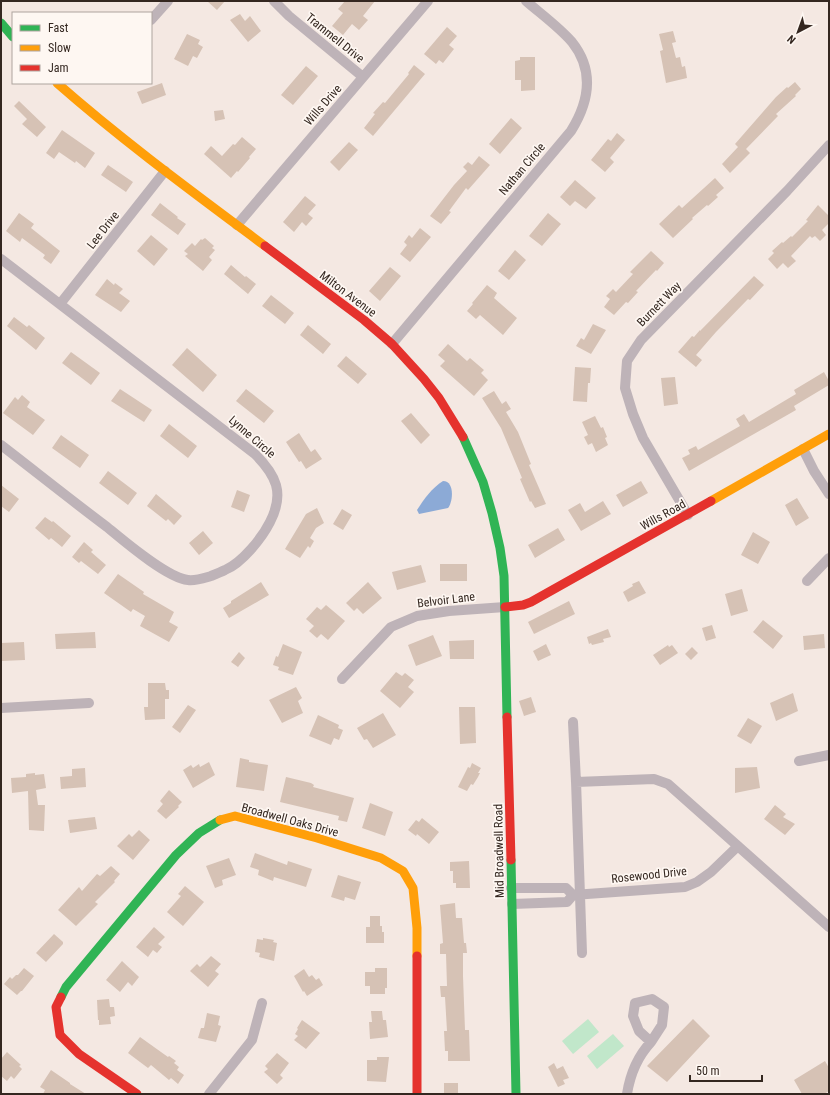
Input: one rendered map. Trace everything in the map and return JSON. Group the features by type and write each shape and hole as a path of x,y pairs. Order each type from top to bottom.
{"street":[{"path":"152,19 168,1"},
{"name":"Trammell Drive","path":"274,1 289,16 363,78"},
{"name":"Wills Drive","path":"237,225 428,1"},
{"name":"Nathan Circle","path":"392,344 571,131 580,117 586,101 587,85 586,70 581,57 564,34 526,1"},
{"path":"1,23 12,36"},
{"name":"Milton Avenue","path":"58,84 95,116 165,171 364,320 392,344 419,372 442,402 462,434 478,468 490,503 499,540 504,576 505,607"},
{"name":"Burnett Way","path":"688,515 643,438 633,414 625,388 627,361 642,340 787,191 829,144"},
{"name":"Lee Drive","path":"60,304 165,171"},
{"name":"Lynne Circle","path":"1,259 255,454 268,467 274,479 278,495 272,520 244,557 227,570 200,580 187,580 174,575 146,557 1,445"},
{"name":"Wills Road","path":"505,607 523,605 531,602 688,515 829,434"},
{"path":"803,449 814,471 829,494"},
{"path":"807,581 829,558"},
{"name":"Belvoir Lane","path":"342,679 391,627 417,616 449,611 505,607"},
{"name":"Mid Broadwell Road","path":"505,607 516,1094"},
{"path":"1,708 89,703"},
{"path":"573,722 576,781 576,895 582,953"},
{"path":"799,761 829,755"},
{"path":"576,781 654,779 668,784 829,927"},
{"name":"Broadwell Oaks Drive","path":"137,1094 79,1054 60,1035 56,1007 66,987 176,854 199,833 217,821 235,816 310,836 382,858 403,871 413,888 417,928 418,1094"},
{"name":"Rosewood Drive","path":"512,904 567,902 576,895 684,887 697,882 711,872 738,846"},
{"name":"Rosewood Drive","path":"511,888 566,888 576,895"},
{"path":"209,1094 252,1040 262,1003"},
{"path":"626,1094 633,1068 651,1042"}],"green space":[{"path":"588,1019 599,1032 573,1054 562,1041"},
{"path":"613,1034 624,1046 597,1069 587,1056"}],"water":[{"path":"443,481 450,484 452,492 450,505 448,508 419,514 417,510 422,502 432,490"}],"building":[{"path":"207,1 225,1 217,10"},
{"path":"345,1 375,1 363,16 368,20 359,30 352,24 343,35 332,26 343,13 338,9"},
{"path":"240,14 245,21 250,16 261,31 248,42 230,20"},
{"path":"447,27 457,36 449,45 454,49 443,63 439,60 436,64 424,54"},
{"path":"673,31 676,42 672,43 676,58 680,57 682,67 685,66 687,78 666,83 660,51 663,50 659,34"},
{"path":"187,34 200,40 198,44 203,47 197,58 193,56 188,66 174,59"},
{"path":"520,57 535,57 535,90 521,91 521,80 515,80 515,61 520,60"},
{"path":"414,65 425,74 373,136 364,128 375,114 373,113 383,102 385,103 409,74 408,73"},
{"path":"306,66 318,76 293,105 281,95"},
{"path":"795,82 801,89 795,95 796,96 776,114 778,116 746,149 750,153 730,173 722,164 738,147 735,144 776,97"},
{"path":"162,83 166,95 142,104 137,92"},
{"path":"19,101 46,127 37,137 22,124 27,119 14,106"},
{"path":"223,110 225,119 215,121 214,111"},
{"path":"511,118 522,128 500,154 489,144"},
{"path":"62,130 95,153 85,168 76,161 75,163 59,152 54,159 46,153"},
{"path":"617,133 625,140 610,158 614,162 605,172 591,160 608,139 611,141"},
{"path":"242,137 256,149 238,172 237,171 231,178 204,154 211,146 222,156"},
{"path":"349,142 358,150 339,171 330,162"},
{"path":"479,156 490,165 468,190 466,188 449,211 451,212 441,224 430,216 467,171 463,167 468,162 472,165"},
{"path":"108,165 133,182 126,192 101,175"},
{"path":"715,178 724,188 716,195 718,197 692,218 693,219 673,238 659,224 679,205 682,208"},
{"path":"575,180 596,198 586,209 575,201 570,206 560,197"},
{"path":"305,196 316,205 308,214 313,218 306,226 302,222 294,232 283,222"},
{"path":"160,203 186,224 178,235 151,215"},
{"path":"818,205 829,216 829,223 822,230 826,235 820,241 815,236 812,238 810,236 791,256 796,261 788,268 783,263 777,269 768,259 774,253 772,251 782,242 783,243 791,236 792,237 808,221 806,220"},
{"path":"19,213 34,224 31,228 60,251 51,264 43,258 45,255 22,238 20,242 6,231"},
{"path":"548,213 561,224 542,246 529,236"},
{"path":"420,228 431,237 410,262 400,254 407,245 404,242 409,235 412,238"},
{"path":"151,235 168,249 154,266 137,251"},
{"path":"205,238 214,246 212,248 215,250 209,257 212,260 203,271 185,256 188,254 184,251 192,243 195,246 201,239 202,240"},
{"path":"515,250 526,260 509,280 498,271"},
{"path":"651,251 664,263 636,291 638,292 628,303 626,302 614,315 604,307 610,299 606,296 613,289 616,292 633,274 630,272"},
{"path":"231,265 256,284 248,294 224,274"},
{"path":"390,267 401,276 380,301 369,291"},
{"path":"754,276 764,285 750,300 748,299 696,355 702,360 696,367 678,352 692,336 694,337"},
{"path":"107,279 114,285 115,283 123,289 119,293 130,301 121,312 95,295"},
{"path":"487,285 497,293 494,298 517,318 503,335 480,315 476,319 467,311"},
{"path":"271,295 294,313 285,324 262,306"},
{"path":"14,317 27,327 29,325 45,338 36,350 7,326"},
{"path":"593,324 606,330 591,354 576,346 581,338 584,340"},
{"path":"308,325 331,344 323,354 300,335"},
{"path":"448,344 467,361 470,358 484,370 481,373 488,380 474,396 440,366 445,361 438,355"},
{"path":"187,348 217,375 203,392 172,365"},
{"path":"71,352 100,373 91,385 62,363"},
{"path":"346,356 367,374 358,384 337,366"},
{"path":"575,367 591,368 590,383 588,383 587,402 573,401"},
{"path":"824,372 829,381 829,385 794,406 796,410 689,471 682,458 690,454 688,450 696,446 698,450 740,426 736,419 744,414 749,422 796,394 794,390"},
{"path":"675,377 678,404 664,406 661,378"},
{"path":"120,389 152,410 144,422 111,401"},
{"path":"246,389 274,411 264,423 236,401"},
{"path":"494,391 502,404 506,401 511,409 506,412 518,432 531,464 529,465 546,504 535,508 531,501 530,502 520,479 522,478 501,428 482,398"},
{"path":"22,395 30,402 27,407 45,420 33,435 3,413 15,397 18,400"},
{"path":"411,413 430,435 421,444 401,421"},
{"path":"595,416 601,428 603,427 608,445 596,452 592,443 588,445 584,437 588,435 582,422"},
{"path":"169,424 197,446 188,458 160,436"},
{"path":"299,433 311,452 315,449 322,459 306,469 301,461 299,462 286,442"},
{"path":"61,435 89,455 80,468 52,448"},
{"path":"108,471 137,493 128,505 99,483"},
{"path":"641,481 648,493 623,507 616,495"},
{"path":"1,485 19,499 9,512 1,506"},
{"path":"237,490 250,495 244,512 231,507"},
{"path":"156,494 182,516 174,525 168,519 166,521 147,506"},
{"path":"797,498 809,518 796,526 785,505"},
{"path":"603,501 611,514 581,531 568,510 580,503 585,512"},
{"path":"317,508 324,523 316,528 310,538 314,541 310,548 308,546 300,558 285,549 306,514"},
{"path":"342,509 352,515 343,530 333,524"},
{"path":"45,517 52,522 53,521 71,536 62,547 51,538 49,540 35,528"},
{"path":"558,528 565,540 535,558 528,545"},
{"path":"203,531 213,543 199,555 189,543"},
{"path":"753,532 770,542 758,564 741,555"},
{"path":"84,542 93,550 91,552 106,565 98,574 81,561 79,563 72,557"},
{"path":"440,564 467,564 467,581 440,581"},
{"path":"421,565 426,582 397,590 392,572"},
{"path":"118,574 144,592 143,594 174,612 169,622 178,627 169,642 140,626 145,616 133,609 131,612 104,593"},
{"path":"639,581 646,593 628,602 623,592 633,586 632,584"},
{"path":"261,582 269,595 229,618 223,608 231,603 231,601"},
{"path":"368,582 382,598 363,614 357,608 354,611 346,603"},
{"path":"742,589 748,611 731,616 725,594"},
{"path":"569,601 575,614 534,634 528,622"},
{"path":"326,605 345,621 328,640 321,634 317,638 309,631 314,626 306,619 317,607 321,610"},
{"path":"763,620 783,636 773,649 753,632"},
{"path":"712,625 716,638 706,641 702,628"},
{"path":"608,629 611,637 603,639 604,642 592,645 591,643 589,644 587,637"},
{"path":"95,632 96,648 56,649 55,634"},
{"path":"824,634 825,648 804,650 803,636"},
{"path":"433,635 442,656 416,666 408,645"},
{"path":"474,640 474,659 450,659 449,641"},
{"path":"24,642 25,660 1,661 1,643"},
{"path":"283,644 302,652 293,675 278,670 279,667 273,665"},
{"path":"546,644 551,655 538,661 533,651"},
{"path":"668,645 669,647 672,645 678,653 660,665 653,655"},
{"path":"692,647 698,653 691,660 685,654"},
{"path":"239,652 245,658 238,667 231,662"},
{"path":"396,672 402,676 405,673 414,680 408,687 414,692 400,708 380,691"},
{"path":"148,683 165,683 166,690 169,690 169,699 165,699 165,719 145,720 144,707 148,707"},
{"path":"296,687 302,698 298,701 303,713 282,723 269,700"},
{"path":"793,693 798,711 776,721 770,703"},
{"path":"531,697 536,712 524,716 519,701"},
{"path":"188,705 196,710 180,733 172,727"},
{"path":"459,707 475,707 476,743 460,744"},
{"path":"383,713 396,735 373,748 367,739 364,740 357,728"},
{"path":"318,715 339,725 338,728 343,730 339,740 334,738 331,745 309,736"},
{"path":"748,718 762,726 751,744 737,736"},
{"path":"240,758 249,760 249,762 268,765 264,791 236,787"},
{"path":"209,762 215,775 193,788 183,770 191,765 193,768 199,764 200,767"},
{"path":"472,763 481,768 478,773 480,773 478,777 467,791 458,787 468,767 470,768"},
{"path":"757,767 760,788 735,793 735,768"},
{"path":"85,768 86,787 61,789 60,777 72,776 72,769"},
{"path":"35,773 35,775 44,774 46,788 36,790 38,805 45,805 44,831 29,830 28,791 12,793 11,778 26,777 26,774"},
{"path":"286,777 311,783 314,785 313,787 354,798 347,822 338,820 339,816 280,802"},
{"path":"169,790 182,802 178,806 179,807 166,819 157,811 163,804 160,801"},
{"path":"370,803 393,812 385,836 362,828"},
{"path":"775,805 786,814 783,817 795,824 785,835 764,819"},
{"path":"95,817 97,829 70,833 68,820"},
{"path":"422,818 439,832 429,844 417,834 416,836 408,830 416,820 419,822"},
{"path":"139,830 150,840 133,860 117,846 129,834 132,837"},
{"path":"255,853 287,865 288,861 312,869 306,887 274,877 273,881 258,875 259,870 250,867"},
{"path":"229,858 236,875 222,880 223,885 215,888 206,866"},
{"path":"469,861 470,888 456,888 456,883 453,883 453,871 450,871 450,862"},
{"path":"111,866 120,874 114,881 115,882 95,902 98,904 76,926 58,910 79,887 82,891 97,874 100,876"},
{"path":"338,875 361,882 355,900 345,897 344,901 331,897"},
{"path":"185,886 204,902 183,926 167,912 181,896 178,894"},
{"path":"455,903 456,918 462,918 464,943 466,943 467,953 463,953 463,976 465,1030 469,1030 470,1061 448,1061 448,1051 445,1051 444,1031 447,1031 445,997 441,997 440,986 447,986 446,954 440,954 440,944 443,943 440,905"},
{"path":"370,916 380,916 380,926 382,926 382,932 384,932 384,943 366,943 366,927 370,927"},
{"path":"154,927 165,937 158,944 162,947 157,953 153,950 148,957 136,947"},
{"path":"54,934 63,942 63,944 46,962 36,953"},
{"path":"263,938 274,940 273,942 277,943 274,961 259,957 260,953 255,952 257,939 263,940"},
{"path":"211,956 221,964 215,971 219,974 208,987 190,971 197,964 200,967"},
{"path":"122,961 139,977 132,986 128,982 120,992 106,980"},
{"path":"24,968 34,976 17,995 4,984 10,977 12,979 18,975"},
{"path":"375,968 387,968 387,988 385,988 385,994 370,994 370,986 365,986 365,972 375,972"},
{"path":"304,969 309,977 312,975 316,980 319,978 323,985 307,996 294,976"},
{"path":"109,999 110,1007 114,1007 115,1016 110,1017 111,1024 99,1025 97,1000"},
{"path":"371,1011 382,1011 383,1020 386,1020 388,1037 370,1039 369,1022 372,1022"},
{"path":"207,1013 220,1016 218,1025 221,1026 216,1042 198,1038 201,1028 204,1028"},
{"path":"693,1019 710,1036 667,1082 647,1066"},
{"path":"302,1020 320,1033 306,1049 294,1040 298,1036 295,1034"},
{"path":"140,1037 176,1061 174,1063 179,1067 177,1070 184,1075 178,1084 171,1078 169,1080 151,1065 148,1068 128,1053"},
{"path":"7,1052 21,1065 19,1066 22,1069 14,1079 11,1076 7,1081 1,1076 1,1059"},
{"path":"277,1053 289,1063 280,1075 283,1078 277,1084 264,1072 268,1069 265,1066"},
{"path":"377,1057 389,1057 386,1082 367,1081 367,1060 377,1060"},
{"path":"825,1061 829,1068 829,1091 824,1094 802,1094 794,1080"},
{"path":"554,1063 557,1069 563,1066 569,1078 563,1080 565,1084 558,1087 548,1067"},
{"path":"51,1070 86,1094 43,1094 45,1090 40,1087"},
{"path":"444,1083 458,1083 458,1094 444,1094"}],"traffic: fast":[{"path":"1,23 12,36"},
{"path":"463,437 483,482 500,548 504,576 507,717"},
{"path":"61,997 66,987 176,855 199,833 220,820"},
{"path":"511,860 516,1094"}],"traffic: slow":[{"path":"58,84 133,146 265,246"},
{"path":"711,501 829,434"},
{"path":"220,820 235,816 317,838 381,858 403,871 413,888 417,928 417,956"}],"traffic: jam":[{"path":"265,246 364,320 392,344 439,398 463,437"},
{"path":"505,607 523,605 531,602 711,501"},
{"path":"507,717 511,860"},
{"path":"417,956 417,1094"},
{"path":"61,997 56,1007 60,1035 79,1054 137,1094"}]}
